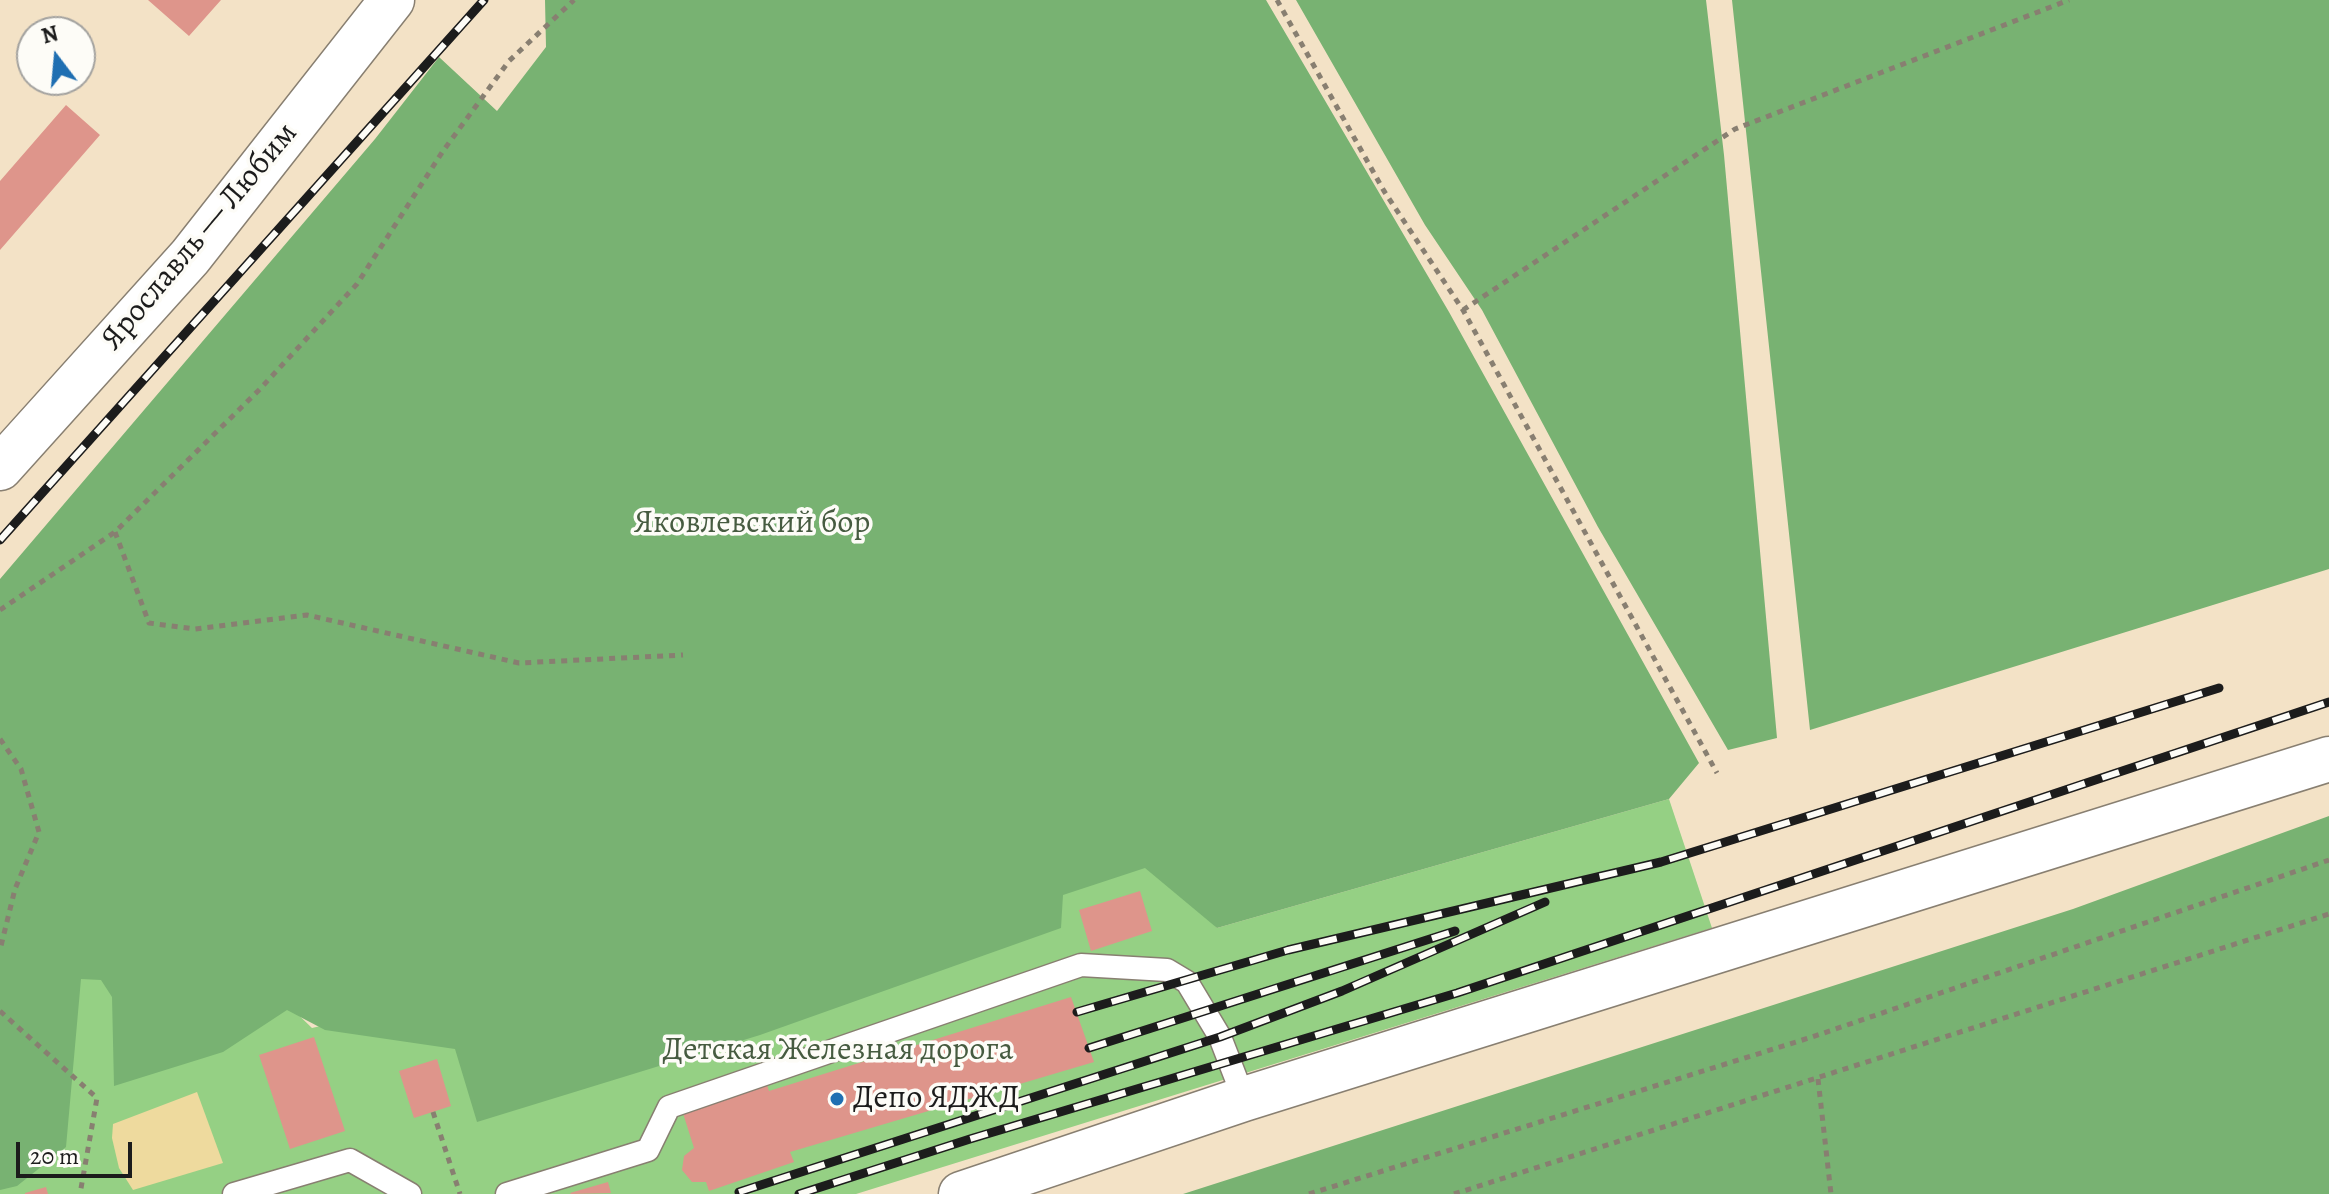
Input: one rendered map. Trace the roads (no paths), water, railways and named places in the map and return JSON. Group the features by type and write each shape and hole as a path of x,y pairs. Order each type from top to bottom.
{"street":[{"name":"Ярославль — Любим","path":"0,468 190,257 392,0"},
{"path":"961,1194 1244,1099 2329,759"}],"lane":[{"path":"507,1194 648,1150 669,1107 1081,965 1167,970 1187,982 1220,1037 1244,1099"},
{"path":"234,1194 350,1160 410,1194"}],"railway":[{"path":"0,540 484,0"},
{"path":"1077,1012 1288,950 1661,862 2219,688"},
{"path":"799,1194 970,1139 1457,993 2329,702"},
{"path":"739,1192 1220,1037 1342,991 1545,902"},
{"path":"1089,1048 1455,931"}],"place":[{"name":"Депо ЯДЖД","path":"837,1099"}],"park label":[{"name":"Яковлевский бор","path":"752,524"},
{"name":"Детская Железная дорога","path":"838,1051"}]}
